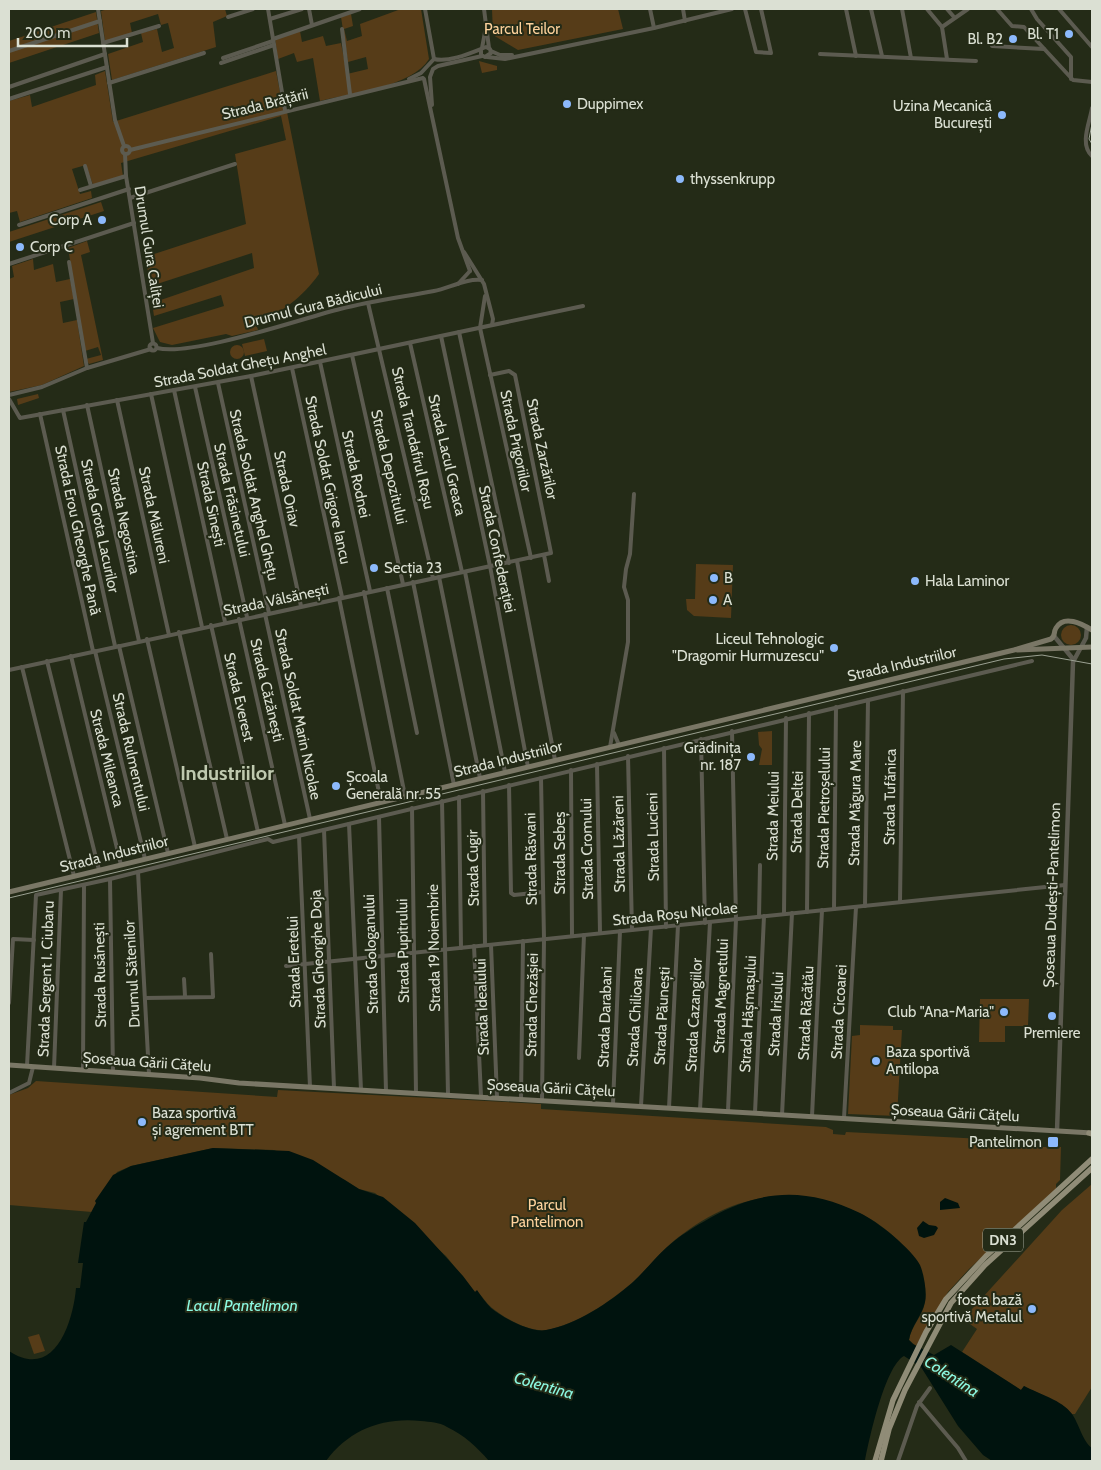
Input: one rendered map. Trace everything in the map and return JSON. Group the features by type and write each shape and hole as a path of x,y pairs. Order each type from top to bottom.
{"main road":[{"name":"Strada Industriilor","path":"9,892 1014,650 1054,636 1060,624 1073,621 1090,628"},
{"name":"Strada Industriilor","path":"1014,650 1092,647"},
{"name":"Șoseaua Gării Cățelu","path":"9,1065 310,1087 1091,1133"},
{"name":"DN3","path":"875,1461 896,1401 946,1299 969,1272 1092,1159"},
{"name":"DN3","path":"929,1334 951,1303 974,1277 1092,1168"},
{"name":"DN3","path":"881,1461 896,1401"}],"street":[{"path":"98,9 115,120 124,146 128,146 130,150 125,154"},
{"path":"228,17 253,9"},
{"path":"268,9 285,110"},
{"path":"270,19 302,9"},
{"path":"309,9 312,25"},
{"path":"222,60 274,42 348,11 360,9"},
{"path":"425,9 438,66"},
{"path":"484,9 485,30 490,49"},
{"path":"650,9 654,28"},
{"path":"683,9 686,21"},
{"path":"713,9 714,14"},
{"path":"433,120 430,77 432,70 438,66 485,56 497,59 525,54 654,28 732,9"},
{"path":"745,9 756,52 771,53 761,9"},
{"path":"846,9 856,56"},
{"path":"871,9 882,56"},
{"path":"902,9 912,58"},
{"path":"927,9 942,27 948,59"},
{"path":"947,9 954,17"},
{"path":"942,27 968,9"},
{"path":"997,9 1012,26 1024,27 1071,79 1078,82 1092,82"},
{"path":"1031,9 1072,59 1071,79"},
{"path":"1059,9 1092,46"},
{"path":"9,51 100,21"},
{"path":"103,43 159,26"},
{"path":"342,29 350,94"},
{"path":"485,30 481,49 485,56"},
{"path":"992,46 1044,49"},
{"path":"525,54 500,55 490,49 481,49 436,60 423,77 460,245 470,273 478,279 486,292 492,325 583,306"},
{"path":"485,56 490,49"},
{"path":"109,83 204,53"},
{"path":"9,86 105,54"},
{"path":"820,54 976,61"},
{"path":"9,99 107,67"},
{"name":"Strada Brățării","path":"130,150 350,94 430,77"},
{"path":"1092,108 1086,139 1088,150 1092,156"},
{"name":"Drumul Gura Caliței","path":"124,146 122,150 125,154 126,176 153,343"},
{"path":"130,198 235,164"},
{"path":"85,166 91,186"},
{"path":"80,190 126,176"},
{"path":"20,225 129,189"},
{"path":"9,264 134,223"},
{"path":"460,245 477,270 478,279"},
{"path":"69,262 87,368"},
{"path":"456,285 470,273 477,270"},
{"name":"Drumul Gura Bădicului","path":"151,349 170,350 198,345 368,303 478,279"},
{"path":"481,326 486,292"},
{"name":"Strada Trandafirul Roșu","path":"368,303 381,349 433,578"},
{"path":"483,318 488,315 492,318"},
{"name":"Strada Soldat Ghețu Anghel","path":"9,399 18,418 218,383 492,325"},
{"name":"Strada Prigoriilor","path":"481,326 490,375 531,558"},
{"path":"459,332 509,562"},
{"name":"Strada Confederației","path":"441,336 490,566 528,767"},
{"path":"9,395 42,387 87,368 140,354 151,349 150,345 153,343 157,348"},
{"name":"Strada Lacul Greaca","path":"410,343 463,572 505,772"},
{"name":"Strada Depozitului","path":"352,355 404,584"},
{"name":"Strada Rodnei","path":"320,362 370,591"},
{"name":"Strada Soldat Grigore Iancu","path":"292,368 341,597 381,802"},
{"name":"Strada Zarzărilor","path":"490,375 512,372 515,375 550,542 551,551 547,554"},
{"name":"Strada Oriav","path":"251,376 301,606"},
{"name":"Strada Soldat Anghel Ghețu","path":"218,383 267,613"},
{"name":"Strada Frăsinetului","path":"196,387 248,617"},
{"name":"Strada Sinești","path":"174,390 225,622"},
{"path":"151,394 202,627"},
{"name":"Strada Mălureni","path":"117,400 169,635"},
{"name":"Strada Negostina","path":"87,405 139,641"},
{"name":"Strada Grota Lacurilor","path":"63,410 117,646 168,853"},
{"name":"Strada Erou Gheorghe Pană","path":"40,414 94,651"},
{"path":"610,747 628,642 628,600 624,587 630,554 634,494"},
{"path":"547,554 549,581"},
{"name":"Strada Vâlsănești","path":"9,670 547,554"},
{"path":"517,561 555,760"},
{"path":"439,577 480,778"},
{"path":"413,582 454,784"},
{"path":"387,588 417,733"},
{"path":"364,592 405,796"},
{"name":"Strada Soldat Marin Nicolae","path":"267,613 310,819"},
{"name":"Strada Căzănești","path":"239,619 285,825"},
{"name":"Strada Everest","path":"211,625 258,832"},
{"path":"1054,636 1073,659 1090,628"},
{"path":"179,632 227,839"},
{"path":"147,639 195,847"},
{"name":"Strada Rulmentului","path":"94,651 145,859"},
{"name":"Strada Mileanca","path":"70,656 121,865"},
{"name":"Șoseaua Dudești-Pantelimon","path":"1057,1131 1073,659"},
{"path":"47,661 99,870"},
{"path":"9,1093 29,1083 36,895 110,879 268,839 273,842 299,836 786,718 1032,661"},
{"path":"22,667 74,876"},
{"name":"Strada Tufănica","path":"900,902 903,691"},
{"name":"Strada Măgura Mare","path":"865,906 868,700"},
{"name":"Strada Pietroșelului","path":"834,909 836,707"},
{"name":"Strada Deltei","path":"807,912 809,713"},
{"name":"Strada Meiului","path":"784,914 786,718"},
{"name":"Strada Magnetului","path":"728,1111 736,919 732,731"},
{"path":"614,732 619,745"},
{"path":"701,739 705,922"},
{"name":"Strada Lucieni","path":"664,748 666,926"},
{"name":"Strada Lăzăreni","path":"628,756 632,930"},
{"name":"Strada Cromului","path":"596,764 600,933"},
{"name":"Strada Sebeș","path":"571,770 572,936"},
{"name":"Strada Răsvani","path":"541,778 544,939"},
{"path":"509,785 511,893 514,895 543,892"},
{"name":"Strada Cugir","path":"483,791 485,945"},
{"path":"459,797 461,948"},
{"name":"Strada 19 Noiembrie","path":"442,801 448,1094"},
{"name":"Strada Pupitrului","path":"412,808 416,1093"},
{"name":"Strada Gologanului","path":"378,816 386,1091"},
{"path":"349,824 361,1090"},
{"name":"Strada Gheorghe Doja","path":"324,830 334,1088"},
{"name":"Strada Eretelui","path":"299,836 310,1087"},
{"name":"Strada Hășmașului","path":"755,1113 762,917 760,865"},
{"name":"Drumul Sătenilor","path":"138,872 149,1074"},
{"name":"Strada Rusănești","path":"110,879 113,1072"},
{"path":"83,1070 84,885"},
{"name":"Strada Roșu Nicolae","path":"286,966 1065,885"},
{"name":"Strada Sergent I. Ciubaru","path":"54,1068 61,890"},
{"name":"Strada Cicoarei","path":"844,1118 856,907"},
{"name":"Strada Răcătău","path":"812,1116 822,910"},
{"name":"Strada Irisului","path":"782,1115 792,914"},
{"name":"Strada Cazangiilor","path":"700,1110 710,922"},
{"name":"Strada Păunești","path":"669,1108 678,925"},
{"name":"Strada Chilioara","path":"641,1106 651,928"},
{"name":"Strada Darabani","path":"613,1104 620,931"},
{"path":"579,1058 584,935"},
{"path":"9,1003 13,939 34,940"},
{"name":"Strada Chezășiei","path":"542,1100 544,939"},
{"path":"521,1099 523,941"},
{"name":"Strada Idealului","path":"491,945 497,1097"},
{"path":"474,946 481,1096"},
{"path":"145,998 213,997 211,954"},
{"path":"184,979 185,996"},
{"path":"898,1461 919,1402 930,1388"},
{"path":"919,1402 958,1448 966,1461"}],"green space":[{"path":"108,9 225,9 227,16 213,22 216,47 112,80 108,54 143,42 141,33 157,29 162,52 174,48 168,23 161,25 158,14 130,23 132,33 105,41 101,11"},
{"path":"401,9 421,9 429,59 421,69 395,82 380,88 320,101 313,58 297,62 294,53 278,59 275,39 300,31 302,42 323,36 326,46 341,43 347,74 368,69 366,57 348,62 341,17 351,14 353,26 344,29 347,41 362,36 360,24"},
{"name":"Parcul Teilor","path":"492,9 618,9 623,29 518,50 493,35"},
{"path":"96,12 99,33 9,63 9,41"},
{"path":"479,61 497,66 497,70 482,73"},
{"path":"105,71 113,122 276,71 283,108 287,112 319,274 291,304 256,324 258,330 232,336 226,334 172,345 160,342 153,328 224,306 221,295 154,316 152,303 254,268 252,253 151,286 145,257 246,224 235,154 286,140 281,116 121,163 123,176 93,185 86,165 72,169 80,194 91,191 92,198 20,222 17,211 9,213 9,101 30,95 32,107 96,85 95,75"},
{"path":"101,202 104,211 9,242 9,232"},
{"path":"87,241 90,252 81,255 103,360 89,364 86,359 101,355 98,347 85,351 68,248"},
{"path":"33,259 34,270 53,264 56,282 70,279 74,299 60,302 63,323 77,320 84,366 42,385 9,392 9,279 14,277 12,266"},
{"path":"264,339 267,351 245,356 242,344"},
{"path":"237,345 242,347 244,352 242,357 237,359 232,357 230,352 232,347"},
{"path":"38,394 39,398 18,405 17,399"},
{"path":"696,564 733,565 731,618 694,616 687,610 686,599 695,599"},
{"path":"1071,625 1078,628 1081,635 1078,642 1071,645 1064,642 1061,635 1064,628"},
{"path":"772,731 772,765 759,765 762,749 759,745 758,732"},
{"name":"Club \"Ana-Maria\"","path":"980,999 1029,999 1028,1026 1005,1026 1005,1042 979,1042"},
{"name":"Baza sportivă Antilopa","path":"860,1025 893,1026 893,1030 902,1030 897,1116 848,1114 852,1036 860,1035"},
{"name":"Parcul Pantelimon","path":"36,1081 277,1097 278,1090 541,1104 541,1109 826,1127 833,1130 833,1134 845,1135 846,1132 1043,1142 1043,1147 1061,1147 1060,1180 1056,1184 1056,1189 969,1269 948,1292 916,1346 909,1340 924,1307 925,1289 916,1263 897,1239 874,1221 837,1204 811,1198 785,1196 760,1198 712,1215 689,1229 667,1247 633,1282 604,1304 570,1323 541,1330 518,1324 492,1308 477,1291 475,1292 446,1256 375,1193 359,1189 345,1180 274,1150 213,1148 131,1166 117,1172 92,1212 9,1205 9,1095 28,1088"},
{"name":"fosta bază sportivă Metalul","path":"1092,1184 1092,1387 1075,1414 1072,1414 1065,1407 1024,1386 1021,1390 962,1352 977,1329 963,1319 1062,1210"},
{"path":"39,1334 45,1351 34,1354 28,1337"}],"water":[{"name":"Lacul Pantelimon","path":"213,1148 289,1151 313,1160 359,1189 383,1197 415,1223 475,1292 477,1290 491,1308 517,1324 540,1330 557,1327 581,1318 614,1298 676,1240 729,1208 748,1201 784,1195 821,1199 840,1205 860,1213 884,1229 910,1251 920,1265 925,1283 925,1302 909,1340 934,1355 951,1345 1021,1390 1024,1386 1062,1405 1072,1414 1086,1442 1092,1448 1092,1461 992,1461 983,1455 958,1426 921,1367 904,1356 890,1374 884,1388 865,1461 489,1461 470,1442 444,1425 407,1420 380,1424 356,1434 335,1450 326,1461 9,1461 9,1351 25,1358 38,1359 49,1353 58,1344 71,1317 76,1288 80,1288 83,1263 78,1263 84,1222 86,1222 96,1203 95,1201 113,1175 131,1166"},
{"path":"945,1198 958,1203 960,1208 940,1210 940,1202"},
{"path":"923,1221 938,1228 934,1235 924,1238 919,1236 917,1228"}],"tram line":[{"path":"1092,124 1089,139 1092,144"}],"railway":[{"path":"9,898 1004,659 1042,655 1092,664"}],"place":[{"name":"Bl. T1","path":"1069,34"},
{"name":"Bl. B2","path":"1013,39"},
{"name":"Duppimex","path":"567,104"},
{"name":"Uzina Mecanică București","path":"1002,115"},
{"name":"thyssenkrupp","path":"680,179"},
{"name":"Corp A","path":"102,220"},
{"name":"Corp C","path":"20,247"},
{"name":"Secția 23","path":"374,568"},
{"name":"B","path":"714,578"},
{"name":"Hala Laminor","path":"915,581"},
{"name":"A","path":"713,600"},
{"name":"Liceul Tehnologic \"Dragomir Hurmuzescu\"","path":"834,648"},
{"name":"Grădinița nr. 187","path":"751,757"},
{"name":"Școala Generală nr. 55","path":"336,786"},
{"name":"Club \"Ana-Maria\"","path":"1004,1012"},
{"name":"Premiere","path":"1052,1016"},
{"name":"Baza sportivă Antilopa","path":"876,1061"},
{"name":"Baza sportivă și agrement BTT","path":"142,1122"},
{"name":"Pantelimon","path":"1053,1142"},
{"name":"fosta bază sportivă Metalul","path":"1032,1309"}],"district":[{"name":"Industriilor","path":"227,773"}],"water label":[{"name":"Colentina","path":"952,1376"},
{"name":"Colentina","path":"544,1385"}]}
